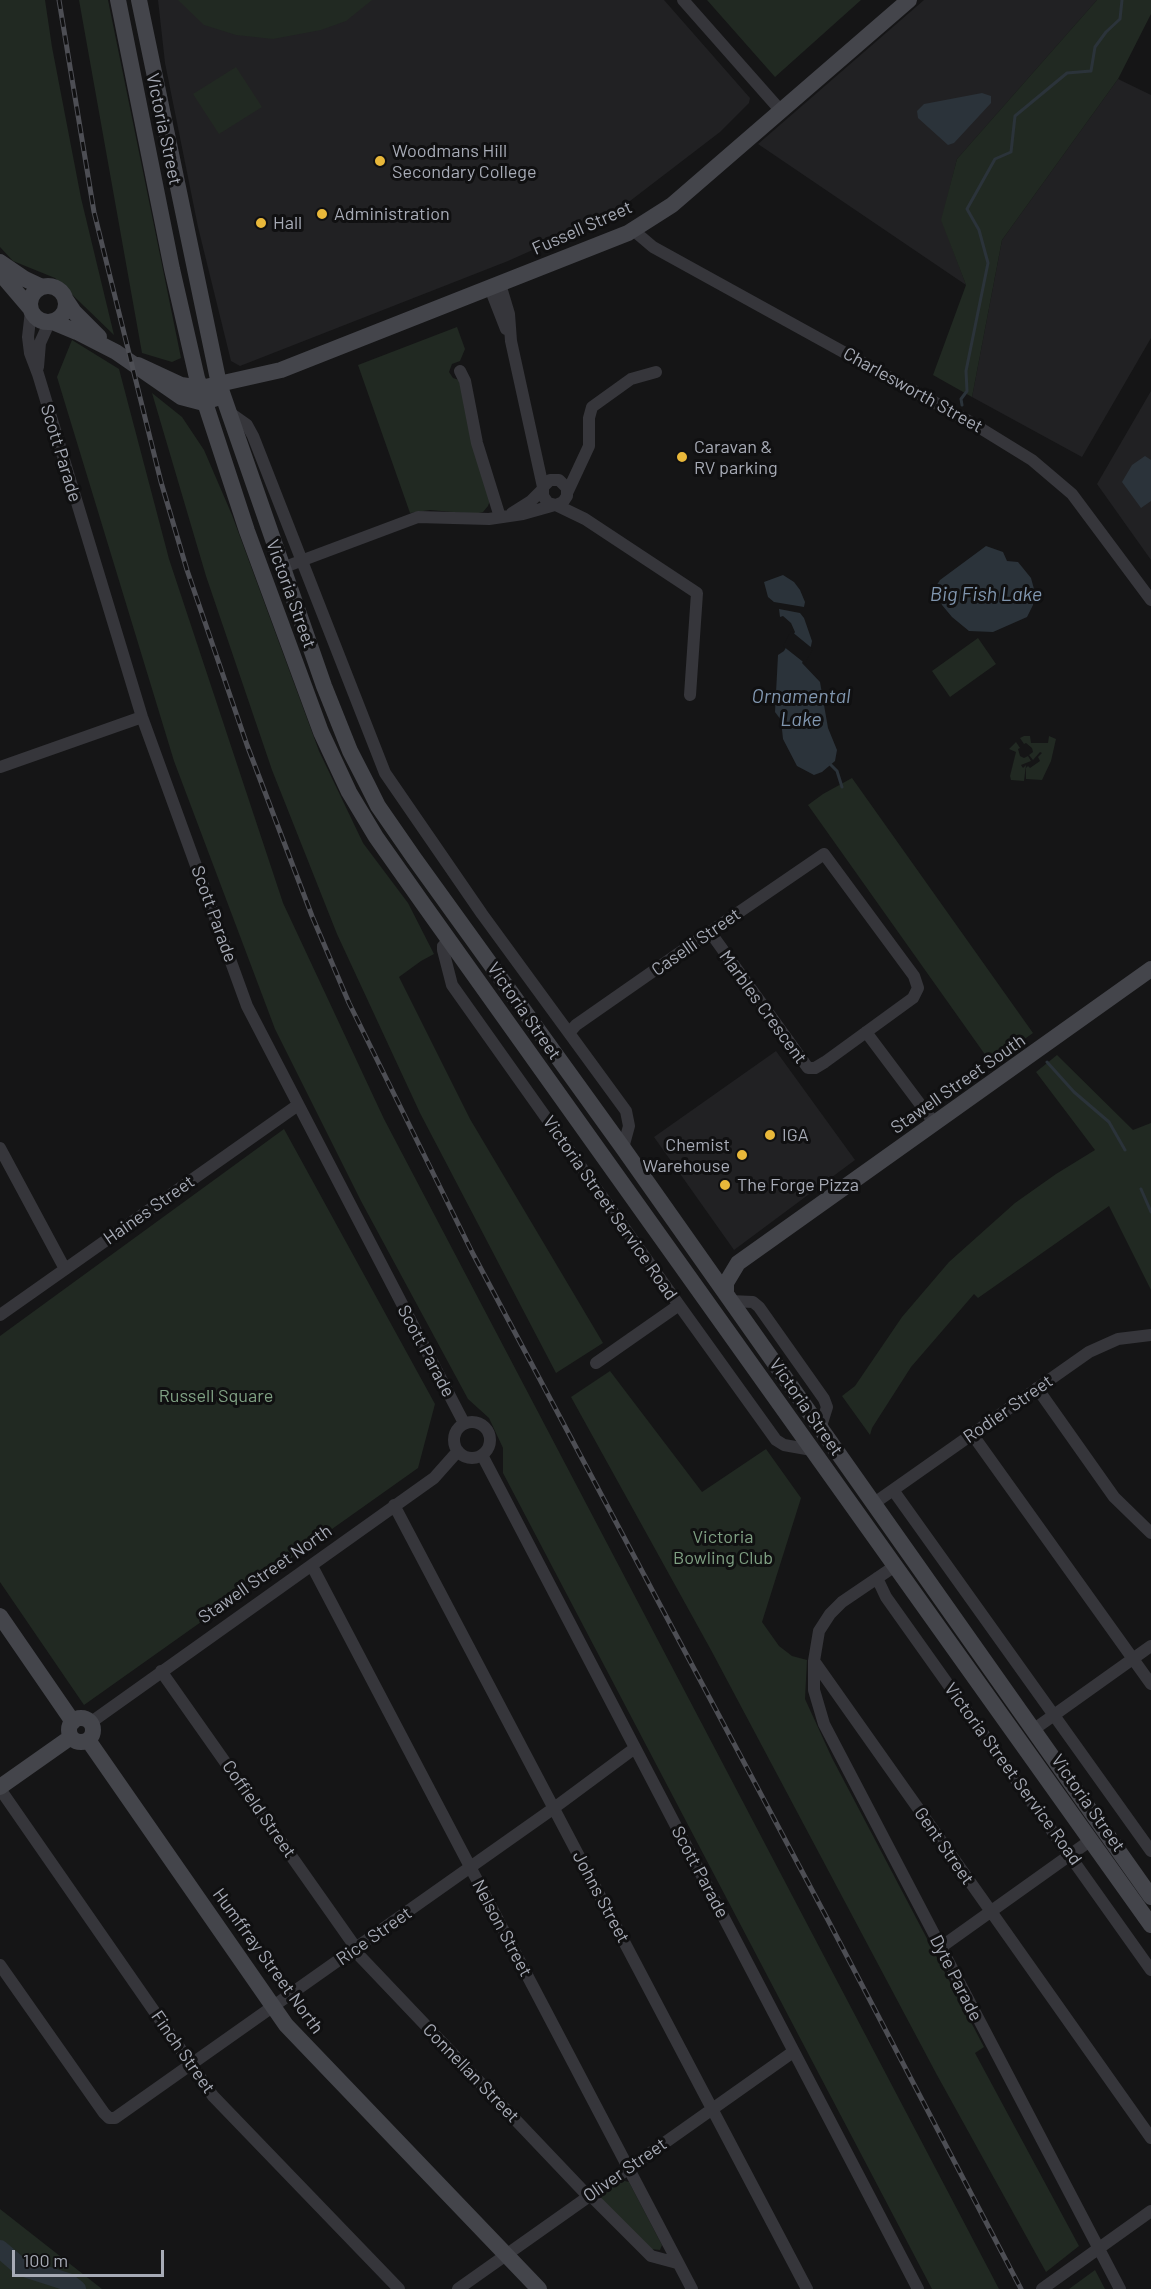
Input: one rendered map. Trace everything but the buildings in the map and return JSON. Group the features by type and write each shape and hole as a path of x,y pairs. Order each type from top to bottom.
{"main road":[{"name":"Victoria Street","path":"118,0 189,348 247,531 336,767 376,837 449,941 1151,1925"},
{"name":"Victoria Street","path":"139,0 221,390 340,727 366,784 392,826 623,1148 1151,1898"},
{"name":"Fussell Street","path":"203,394 281,370 633,230 672,205 909,0"},
{"path":"0,262 25,279 42,287 50,286 58,289 90,328 116,352"},
{"path":"0,273 40,321 51,322 77,332 138,365 203,394"},
{"path":"30,310 31,298 42,287"},
{"path":"51,322 58,320 65,311 66,300"},
{"path":"157,373 172,376 180,373 187,364 189,348"},
{"path":"138,365 195,408 201,416 222,476 247,531"},
{"path":"172,392 187,400 203,394"},
{"path":"449,941 465,928"},
{"name":"Stawell Street South","path":"728,1297 726,1283 735,1267 1151,969"},
{"name":"Stawell Street South","path":"712,1275 753,1247 786,1230"},
{"path":"706,1300 712,1275"},
{"path":"859,1514 873,1504"},
{"path":"0,1616 79,1742 89,1731"},
{"path":"0,1788 72,1729"},
{"name":"Humffray Street North","path":"89,1731 273,2007 303,2044 539,2289"}],"street":[{"path":"683,0 781,111"},
{"name":"Charlesworth Street","path":"633,230 657,250 972,423 1032,460 1072,494 1151,600"},
{"path":"495,286 509,314 512,341 545,500 585,519 697,593 690,695"},
{"name":"Scott Parade","path":"30,310 28,346 142,717 247,1006 464,1423"},
{"name":"Scott Parade","path":"38,374 40,343 51,322"},
{"path":"460,371 465,381 477,443 503,517"},
{"path":"282,568 418,517 475,519 503,517 523,514 565,501 579,464 589,446 589,418 594,405 631,379 656,372"},
{"path":"230,413 247,425 251,432 382,767 483,914 628,1115 629,1126 623,1148"},
{"path":"536,457 556,479 565,484 568,493 585,519"},
{"path":"503,517 531,501 549,481 579,464"},
{"path":"0,767 142,717"},
{"name":"Caselli Street","path":"569,1032 824,854"},
{"name":"Marbles Crescent","path":"710,932 808,1068 814,1068 913,998 918,988 914,976 824,854"},
{"path":"465,928 483,914"},
{"name":"Victoria Street Service Road","path":"449,941 443,946 443,950 452,986 679,1305 776,1440 784,1445 812,1450"},
{"path":"866,1032 935,1124"},
{"name":"Haines Street","path":"0,1315 298,1105"},
{"path":"0,1148 64,1269"},
{"path":"596,1363 679,1305"},
{"name":"Rodier Street","path":"873,1504 1098,1346 1118,1339 1151,1335"},
{"path":"1036,1388 1114,1497 1151,1533"},
{"path":"475,1422 485,1427 490,1436 489,1447 482,1455 466,1458 458,1452 454,1436 458,1428 464,1423 475,1422"},
{"path":"972,1434 1151,1684"},
{"name":"Stawell Street North","path":"89,1731 161,1671 434,1478 458,1452"},
{"name":"Scott Parade","path":"482,1455 918,2289"},
{"path":"893,1490 1151,1851"},
{"name":"Johns Street","path":"394,1505 807,2289"},
{"name":"Nelson Street","path":"312,1566 692,2289"},
{"path":"814,1661 818,1636 827,1617 842,1602 895,1566"},
{"name":"Victoria Street Service Road","path":"877,1578 886,1597 1071,1854 1151,1970"},
{"path":"1033,1731 1151,1646"},
{"name":"Gent Street","path":"814,1661 1151,2138"},
{"name":"Dyte Parade","path":"814,1661 814,1690 824,1724 1120,2289"},
{"name":"Coffield Street","path":"161,1671 355,1949"},
{"name":"Rice Street","path":"0,1965 100,2108 110,2118 120,2115 554,1808 634,1748"},
{"name":"Finch Street","path":"0,1788 213,2096 399,2289"},
{"path":"941,1947 1091,1840"},
{"name":"Connellan Street","path":"355,1949 589,2195 651,2256 677,2263"},
{"name":"Oliver Street","path":"458,2289 794,2052"},
{"path":"1045,2286 1151,2211"}],"shaded area":[{"name":"Woodmans Hill Secondary College","path":"158,0 664,0 750,98 749,103 720,132 613,214 508,261 240,366 231,361 198,227 165,63"},
{"path":"924,0 1097,0 957,159 942,220 966,285 758,144"},
{"path":"1118,79 1151,95 1151,338 1082,457 972,397 1002,240"},
{"path":"1151,391 1151,560 1097,484"},
{"path":"776,1051 855,1160 734,1250 654,1137"}],"green space":[{"path":"0,0 45,0 81,198 114,335 55,278 13,261 0,247"},
{"path":"79,0 108,0 181,358 172,362 142,353"},
{"path":"178,0 372,0 346,21 321,30 273,39 236,35 204,25"},
{"path":"707,0 861,0 775,77"},
{"path":"1097,0 1151,0 1151,14 1118,79 1002,240 972,397 933,375 966,285 941,220 957,159"},
{"path":"236,67 262,107 219,134 193,94"},
{"path":"457,327 465,349 460,361 452,364 449,372 453,378 459,380 490,500 483,512 475,514 430,510 410,513 358,365"},
{"path":"72,340 119,369 169,559 283,903 384,1119 999,2289 932,2289 503,1473 503,1448 489,1418 468,1399 361,1201 275,1029 174,761 57,377"},
{"path":"152,393 182,417 204,450 232,515 319,751 363,843 408,903 434,954 399,977 470,1119 603,1343 556,1373 420,1113 337,934 272,770 206,576"},
{"path":"978,638 996,664 950,697 932,671"},
{"path":"1030,736 1031,743 1048,743 1049,736 1056,739 1051,761 1042,780 1026,779 1026,768 1040,761 1038,757 1042,753 1040,752 1033,760 1029,755 1033,752 1032,748 1024,744 1020,738"},
{"path":"1016,742 1020,748 1018,749 1020,756 1024,758 1028,756 1031,761 1021,765 1023,768 1026,765 1024,781 1011,780 1010,776 1016,752 1009,749"},
{"path":"852,778 1033,1033 991,1063 808,805"},
{"path":"1057,1055 1133,1130 1151,1123 1151,1290 1109,1206 978,1298 974,1294 911,1367 872,1428 870,1435 842,1396 855,1386 902,1317 949,1262 1015,1203 1095,1150 1036,1072"},
{"name":"Russell Square","path":"284,1129 435,1404 418,1468 84,1705 0,1582 0,1336"},
{"name":"Victoria Bowling Club","path":"610,1371 702,1492 766,1449 801,1498 762,1622 779,1646 792,1656 807,1660 805,1699 832,1758 984,2047 975,2053 1079,2246 1046,2272 937,2075 711,1650 571,1397"},
{"path":"621,2180 629,2182 662,2245 660,2250 651,2249 601,2199 602,2194"},
{"path":"0,2209 102,2289 0,2289"},
{"path":"1095,2270 1105,2289 1069,2289"}],"water":[{"path":"982,93 991,96 991,103 954,143 948,145 918,118 917,111 924,104"},
{"path":"1145,456 1151,460 1151,501 1141,508 1122,482 1132,465"},
{"name":"Big Fish Lake","path":"986,546 1003,552 1007,561 1018,562 1031,578 1034,589 1033,605 1027,617 993,632 969,631 942,605 936,586 940,580"},
{"path":"783,575 794,582 800,590 805,602 804,607 774,602 768,597 764,582"},
{"name":"Ornamental Lake","path":"779,609 800,613 804,618 812,641 802,663 820,682 828,728 837,750 835,761 822,772 814,775 797,766 783,739 781,720 775,712 778,655 784,651 795,632 791,623 783,616 780,617"}],"pier":[{"path":"791,631 813,649 805,663 807,665 783,646"}],"waterway":[{"path":"962,405 961,399 967,391 966,371 988,263 979,230 967,209 995,159 1011,152 1015,116 1067,73 1091,71 1095,47 1120,19 1122,0"},
{"path":"830,764 837,771 842,787"},
{"path":"1047,1062 1074,1092 1109,1122 1125,1150"},
{"path":"1141,1189 1151,1212"},
{"path":"0,2249 21,2267 68,2282 77,2289"}],"railway":[{"path":"59,0 94,212 161,482 187,570 247,745 312,916 349,1003 472,1252 829,1922 1021,2289"}],"place":[{"name":"Woodmans Hill Secondary College","path":"380,161"},
{"name":"Administration","path":"322,214"},
{"name":"Hall","path":"261,223"},
{"name":"Caravan & RV parking","path":"682,457"},
{"name":"IGA","path":"770,1135"},
{"name":"Chemist Warehouse","path":"742,1155"},
{"name":"The Forge Pizza","path":"725,1185"}]}
